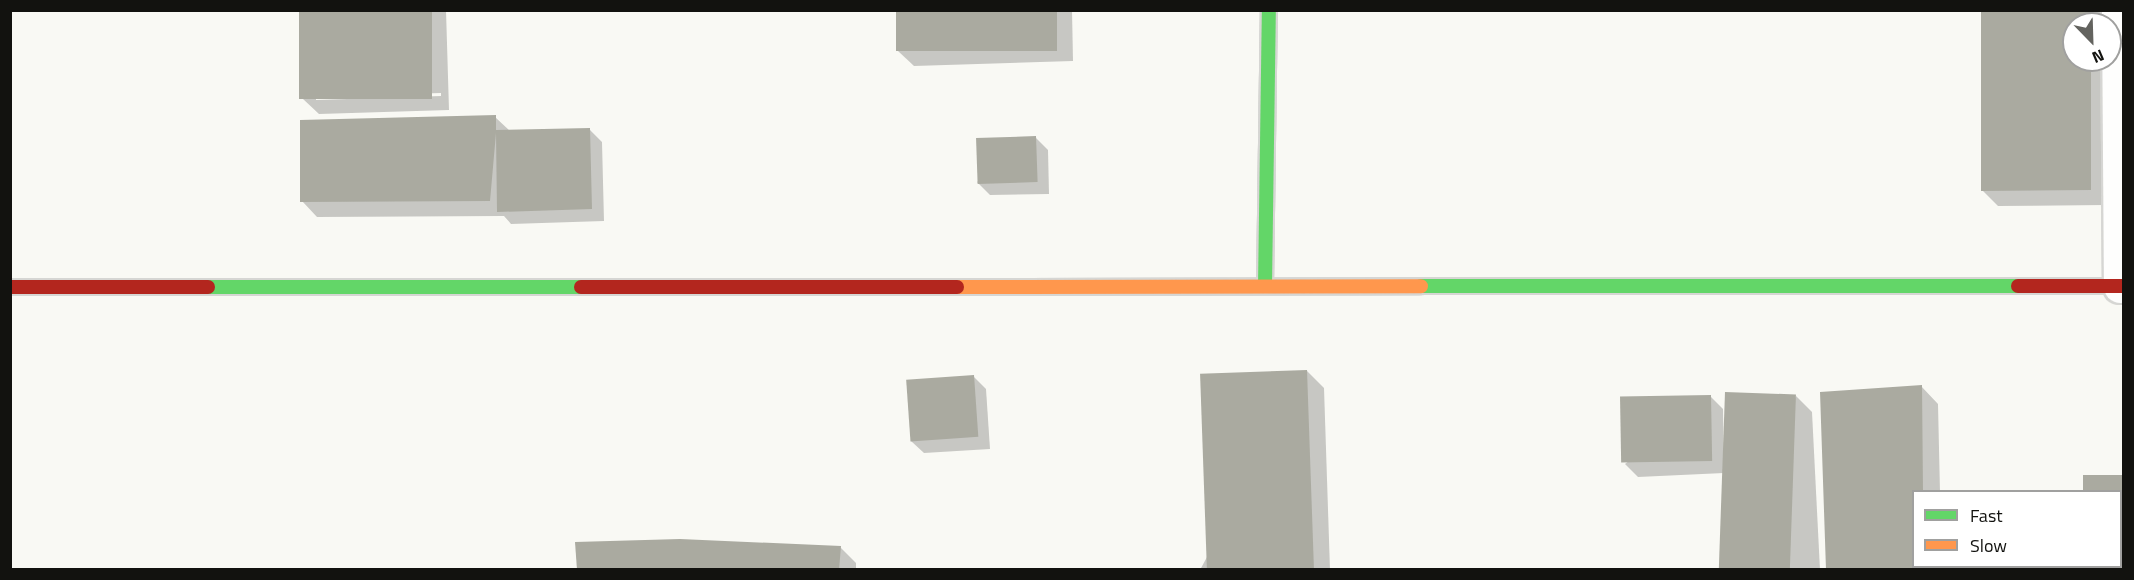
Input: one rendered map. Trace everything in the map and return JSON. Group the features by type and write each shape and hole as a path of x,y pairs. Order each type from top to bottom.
{"main road":[{"path":"1265,286 1269,10"},
{"path":"10,287 2122,286"}],"street":[{"path":"2118,10 2122,286"}],"building":[{"path":"299,10 432,10 432,99 299,99"},
{"path":"896,10 1057,10 1057,51 896,51"},
{"path":"1981,10 2091,10 2091,12 2062,12 2062,72 2091,72 2091,190 1981,191"},
{"path":"496,115 496,130 590,128 592,209 497,212 496,133 490,201 300,202 300,120"},
{"path":"1036,136 1038,182 978,184 976,138"},
{"path":"1307,370 1314,570 1207,570 1200,374"},
{"path":"974,375 978,437 910,442 906,380"},
{"path":"1922,385 1923,490 1912,490 1912,568 1925,570 1826,570 1820,392"},
{"path":"1725,392 1796,394 1790,570 1719,570"},
{"path":"1711,395 1712,461 1621,463 1620,397"},
{"path":"2083,475 2124,475 2124,570 2083,570 2122,568 2122,490 2083,490"},
{"path":"680,539 841,546 839,570 577,570 575,542"}],"traffic: fast":[{"path":"1265,286 1269,10"},
{"path":"1421,286 2018,286"},
{"path":"208,287 581,287"}],"traffic: slow":[{"path":"957,287 1421,286"}],"traffic: jam":[{"path":"2018,286 2124,286"},
{"path":"10,287 208,287"},
{"path":"581,287 957,287"}]}
